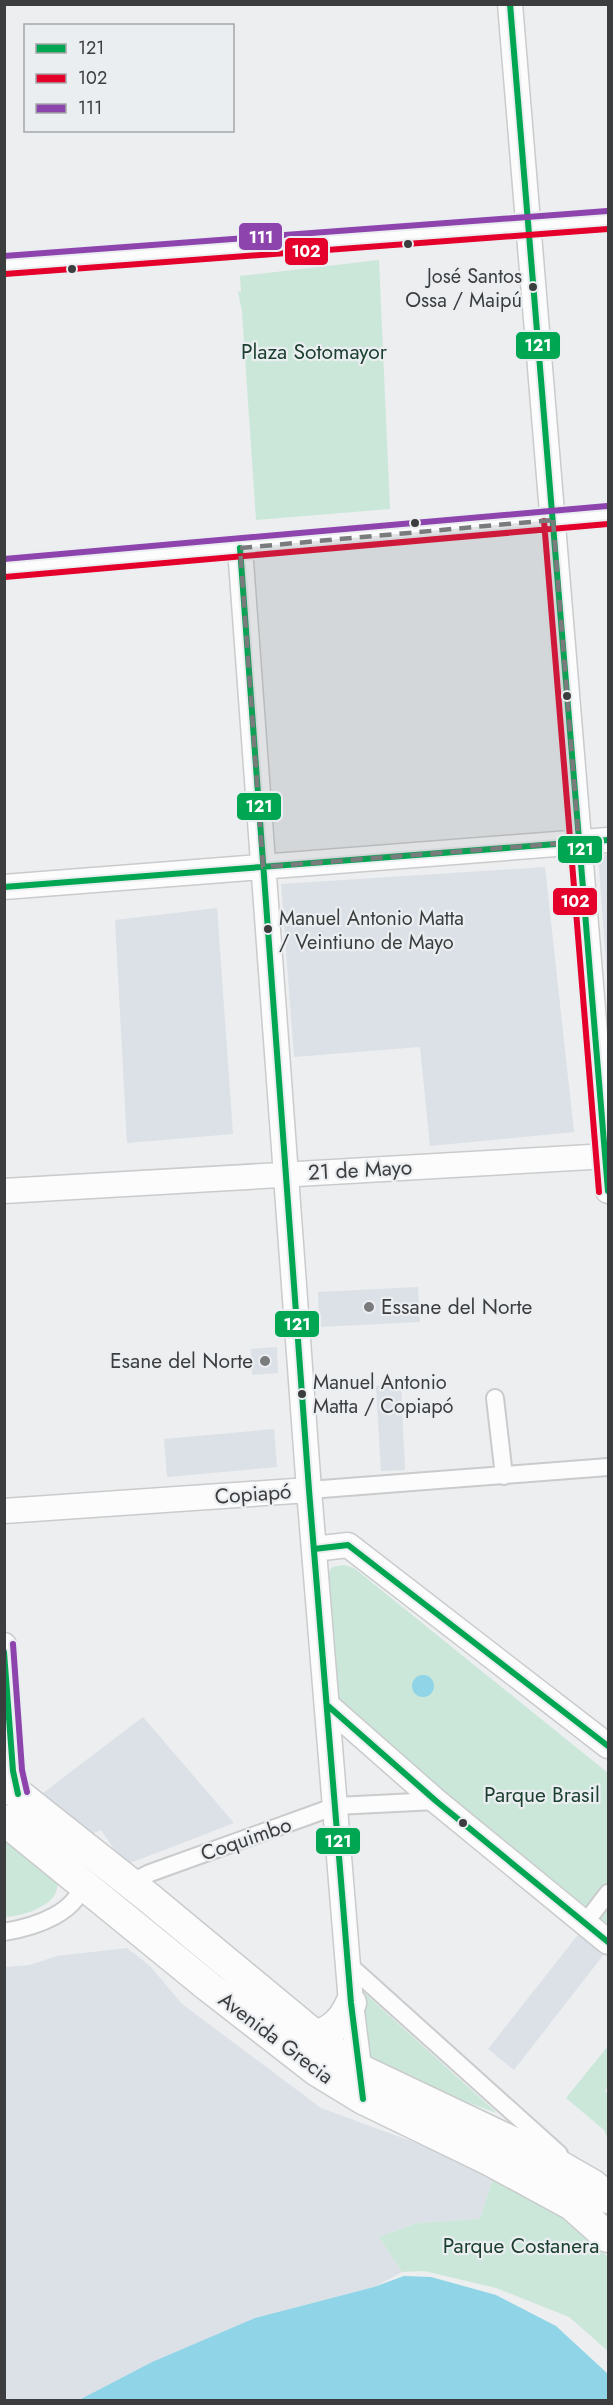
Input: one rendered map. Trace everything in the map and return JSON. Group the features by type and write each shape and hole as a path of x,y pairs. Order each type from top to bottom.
{"highway":[{"name":"Avenida Grecia","path":"11,1789 130,1883 314,2036 359,2069 546,2158 601,2191"},
{"name":"Avenida Grecia","path":"4,1820 316,2071 363,2100 489,2160 572,2205 609,2237"},
{"path":"314,2036 327,2033 337,2025 345,2016 351,2003"}],"street":[{"path":"510,4 609,1191"},
{"path":"4,265 219,251 609,220"},
{"path":"4,568 609,515"},
{"path":"240,548 309,1490 351,2003 363,2100"},
{"path":"4,887 609,840"},
{"name":"21 de Mayo","path":"4,1191 607,1156"},
{"path":"495,1398 504,1476"},
{"name":"Copiapó","path":"4,1511 609,1467"},
{"path":"314,1549 348,1545 609,1746"},
{"path":"4,1645 13,1771 11,1789"},
{"path":"327,1704 436,1801 609,1941"},
{"name":"Coquimbo","path":"130,1883 150,1872 336,1806 436,1801"},
{"path":"4,1932 43,1922 61,1912 75,1899 84,1884 86,1848"},
{"path":"585,1923 609,1893"},
{"name":"Avenida Grecia","path":"349,1965 601,2191"}],"highlighted area":[{"path":"553,520 579,842 263,867 240,548"}],"shaded area":[{"path":"598,855 608,855 608,990"},
{"path":"545,867 574,1132 430,1146 420,1047 294,1057 281,884"},
{"path":"217,908 233,1134 127,1143 115,920"},
{"name":"Essane del Norte","path":"418,1287 420,1322 319,1327 318,1292"},
{"name":"Esane del Norte","path":"277,1347 278,1373 252,1375 251,1349"},
{"path":"401,1384 405,1470 381,1471 376,1386"},
{"path":"274,1429 277,1467 167,1477 164,1439"},
{"path":"143,1717 234,1823 125,1865 101,1830 86,1836 43,1793"},
{"path":"581,1931 608,1949 514,2070 488,2049"},
{"path":"127,1948 150,1966 182,2004 321,2108 495,2172 480,2219 417,2223 379,2237 402,2272 374,2287 255,2318 152,2362 79,2400 5,2400 4,1967 30,1965 57,1956"}],"green space":[{"name":"Plaza Sotomayor","path":"379,260 390,509 256,520 242,312 238,291 241,292 240,276"},
{"name":"Parque Brasil","path":"344,1565 354,1568 608,1773 608,1925 333,1701 324,1579 332,1567"},
{"path":"4,1834 59,1878 55,1894 44,1905 24,1914 4,1917"},
{"path":"362,1991 497,2113 367,2067"},
{"path":"608,2046 608,2086 605,2091 608,2095 608,2139 604,2130 566,2098"},
{"name":"Parque Costanera","path":"495,2172 543,2200 608,2257 608,2351 569,2317 496,2288 424,2271 402,2272 379,2237 417,2223 480,2219"}],"water":[{"path":"423,1675 431,1678 434,1686 431,1694 423,1697 415,1694 412,1686 415,1678"},
{"path":"404,2276 431,2277 496,2295 556,2326 608,2374 608,2400 79,2400 152,2362 255,2318 374,2287"}],"transit line":[{"name":"121","path":"510,4 608,1191"},
{"name":"111","path":"4,256 607,211"},
{"name":"102","path":"5,274 608,229"},
{"name":"111","path":"4,559 607,506"},
{"name":"102","path":"544,521 599,1192"},
{"name":"102","path":"5,577 608,524"},
{"name":"121","path":"240,548 309,1490 351,2003 363,2099"},
{"name":"121","path":"4,887 608,840"},
{"name":"121","path":"314,1549 348,1545 608,1746"},
{"name":"111","path":"13,1644 22,1770 27,1792"},
{"name":"121","path":"4,1652 13,1771 18,1794"},
{"name":"121","path":"327,1705 436,1801 608,1942"}],"place":[{"name":"José Santos Ossa / Maipú","path":"533,287"},
{"name":"Manuel Antonio Matta / Veintiuno de Mayo","path":"268,929"},
{"name":"Essane del Norte","path":"369,1307"},
{"name":"Esane del Norte","path":"265,1361"},
{"name":"Manuel Antonio Matta / Copiapó","path":"302,1394"}]}
